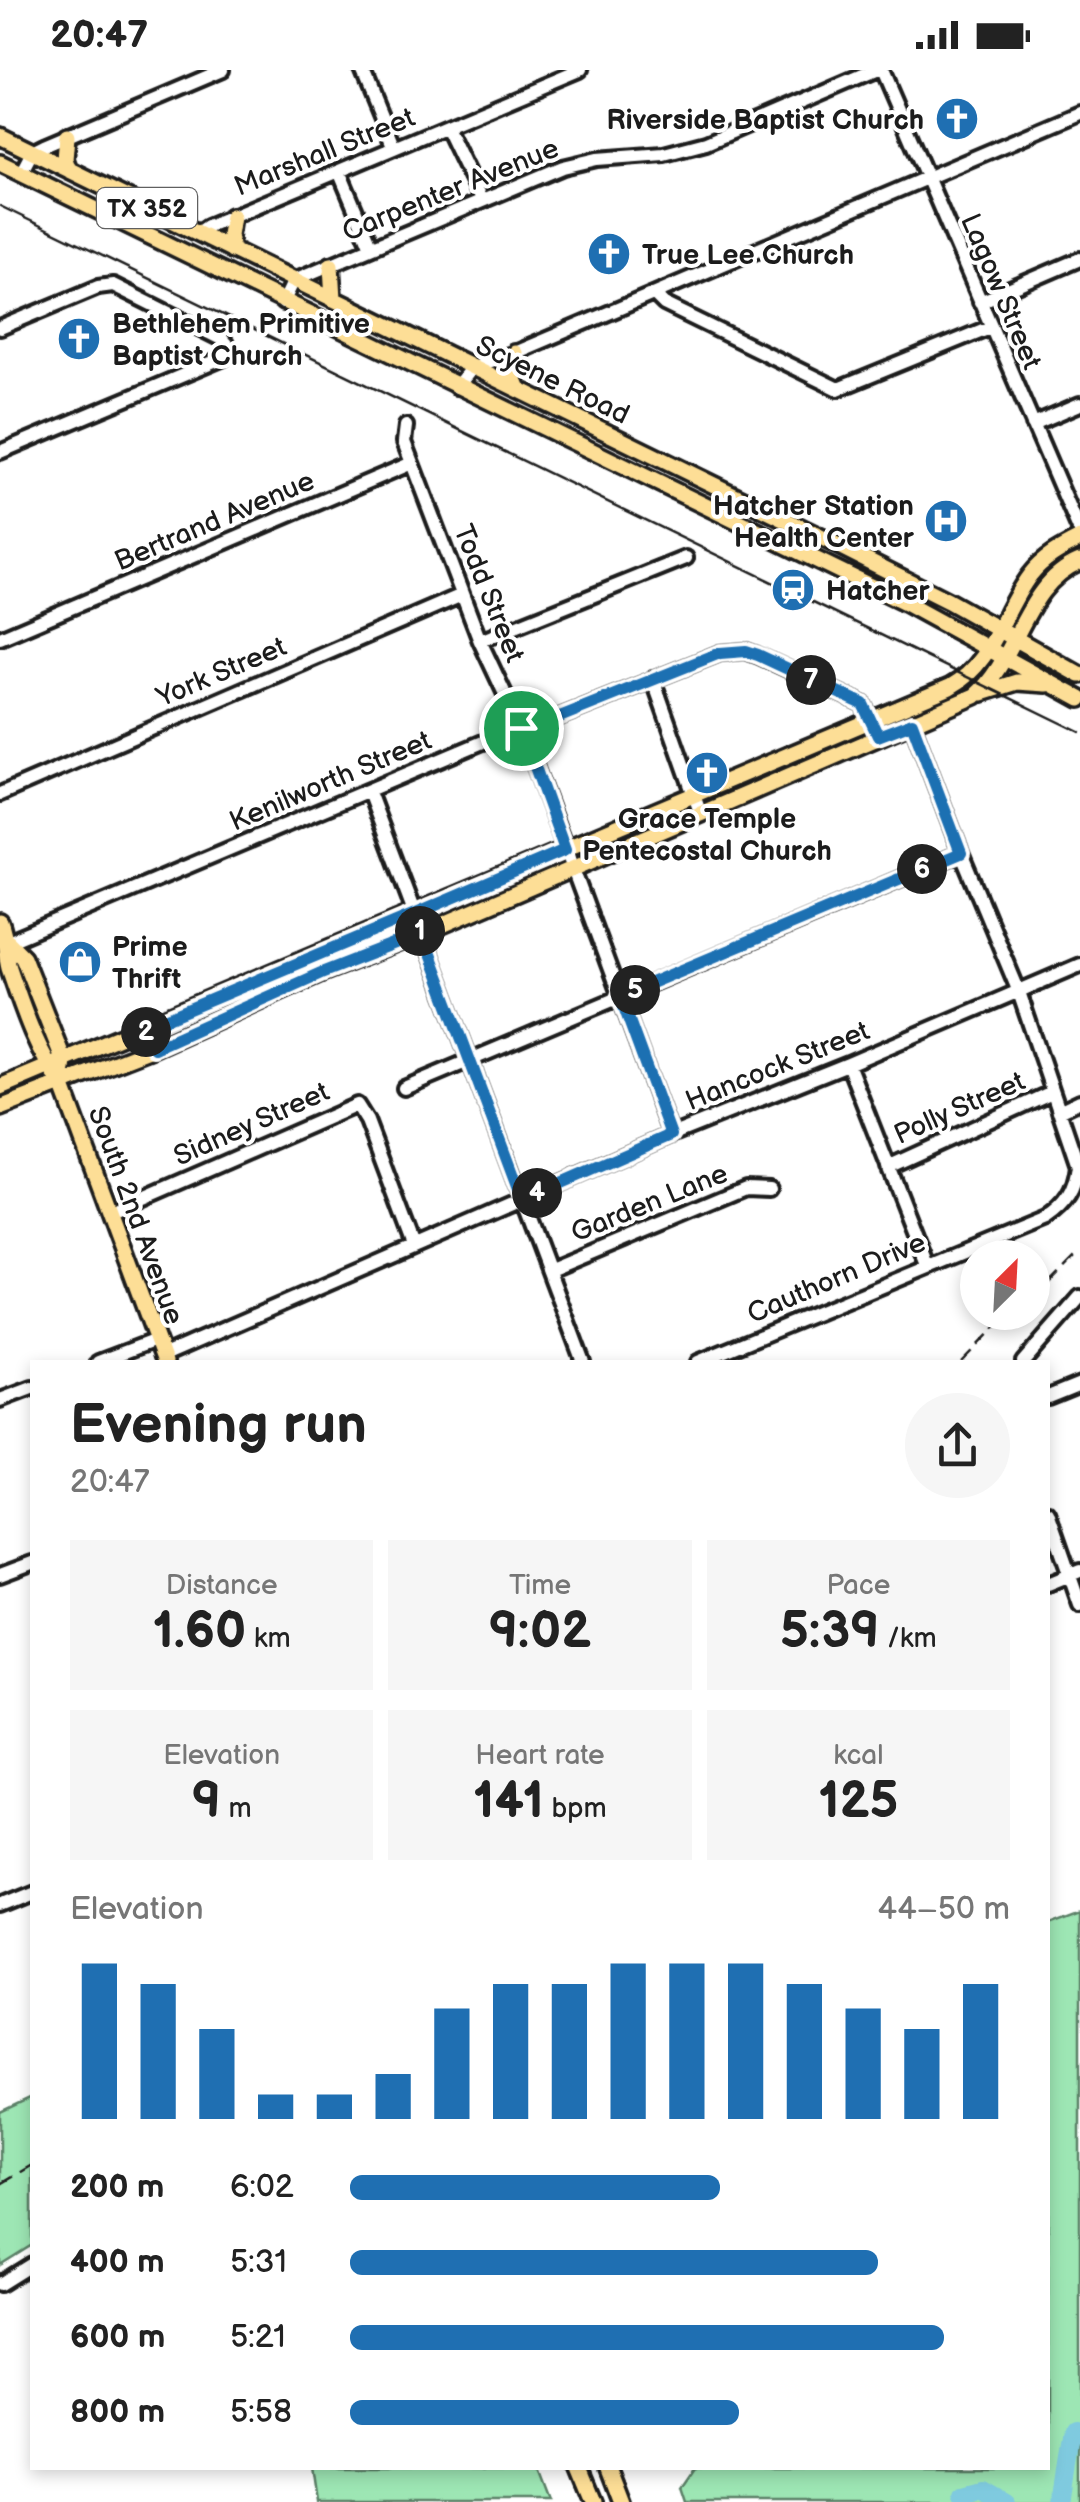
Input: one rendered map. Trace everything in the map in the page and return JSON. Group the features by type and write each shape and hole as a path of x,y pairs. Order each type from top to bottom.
{"main road":[{"name":"Scyene Road","path":"0,136 767,510 1080,675"},
{"path":"67,136 65,158 69,170"},
{"name":"Scyene Road","path":"0,162 990,647 1080,699"},
{"path":"232,216 232,250"},
{"path":"330,265 333,300"},
{"path":"514,353 512,372 518,390"},
{"path":"724,516 761,518 767,510"},
{"path":"0,1108 154,1048 321,973 573,869 874,728 972,672 1030,575 1080,535"},
{"path":"978,694 991,681 1044,588 1080,560"},
{"path":"0,1087 694,794 874,728 912,723 978,694 1017,682 1054,685"},
{"name":"South 2nd Avenue","path":"0,922 8,942 7,963 56,1064 164,1359"},
{"path":"144,1028 154,1048"},
{"path":"581,2470 593,2502"},
{"path":"609,2470 621,2502"}],"street":[{"path":"20,173 32,152 223,70"},
{"path":"362,70 394,148"},
{"name":"Marshall Street","path":"198,233 580,70"},
{"name":"Lagow Street","path":"878,70 1080,535"},
{"name":"Carpenter Avenue","path":"294,280 563,167 597,158 652,156 706,143 878,70"},
{"path":"456,387 472,367 514,353 1080,112"},
{"path":"446,127 482,200"},
{"path":"339,171 371,247"},
{"path":"980,302 1080,259"},
{"path":"282,303 294,280"},
{"path":"0,328 98,286 113,285 221,339 228,347 224,358 0,452"},
{"path":"654,294 664,304 838,389 990,327"},
{"path":"1033,424 1080,404"},
{"path":"406,426 404,442 412,463"},
{"name":"Todd Street","path":"412,463 480,641 521,728 671,1135"},
{"name":"Bertrand Avenue","path":"0,638 412,463"},
{"path":"480,641 686,558"},
{"name":"York Street","path":"0,794 462,594"},
{"name":"Kenilworth Street","path":"8,942 521,728 532,728 720,653 746,651 863,704 874,728"},
{"path":"652,680 700,812"},
{"path":"912,723 1018,992 1078,1166"},
{"path":"369,792 582,1360"},
{"path":"404,1088 961,853"},
{"name":"Hancock Street","path":"164,1359 671,1135 1080,965"},
{"path":"848,1064 927,1265"},
{"name":"Polly Street","path":"888,1167 1052,1092"},
{"name":"Polly Street","path":"1059,1111 1080,1101"},
{"name":"Sidney Street","path":"111,1212 357,1105 367,1121 414,1246"},
{"name":"Cauthorn Drive","path":"703,1360 1045,1219 1069,1198 1078,1166"},
{"name":"Garden Lane","path":"550,1270 746,1188 769,1189"},
{"path":"1025,1360 1080,1297"},
{"path":"103,1360 156,1340"},
{"path":"1050,1397 1080,1384"},
{"path":"0,1400 30,1389"},
{"path":"1050,1517 1075,1573 1080,1605"},
{"path":"0,1576 30,1564"},
{"path":"1050,1583 1075,1573"},
{"path":"0,1905 30,1893"},
{"path":"0,2284 30,2265"}],"green space":[{"path":"1080,1910 1080,2502 687,2502 682,2487 694,2470 1050,2470 1050,1921"},
{"path":"30,2098 30,2246 0,2265 0,2112"},
{"path":"312,2470 539,2470 551,2502 317,2502"}],"waterway":[{"path":"1062,2502 1073,2432 1080,2435"},
{"path":"969,2502 964,2493 983,2488 1007,2502"}],"tram line":[{"path":"0,206 1080,732"}],"railway":[{"path":"1050,1282 1080,1251"},
{"path":"963,1360 992,1330"},
{"path":"0,2184 30,2166"}],"place":[{"name":"Riverside Baptist Church","path":"957,119"},
{"name":"True Lee Church","path":"609,254"},
{"name":"Bethlehem Primitive Baptist Church","path":"79,339"},
{"name":"Hatcher Station Health Center","path":"946,521"},
{"name":"Hatcher","path":"793,590"},
{"name":"Grace Temple Pentecostal Church","path":"707,773"},
{"name":"Prime Thrift","path":"80,962"}],"route":[{"path":"521,728 532,728 720,653 746,651 863,704 878,736 912,723 961,853 620,996 671,1135 522,1200 415,914 144,1028 154,1048 321,973 421,934 415,914 565,850 521,728"}]}
